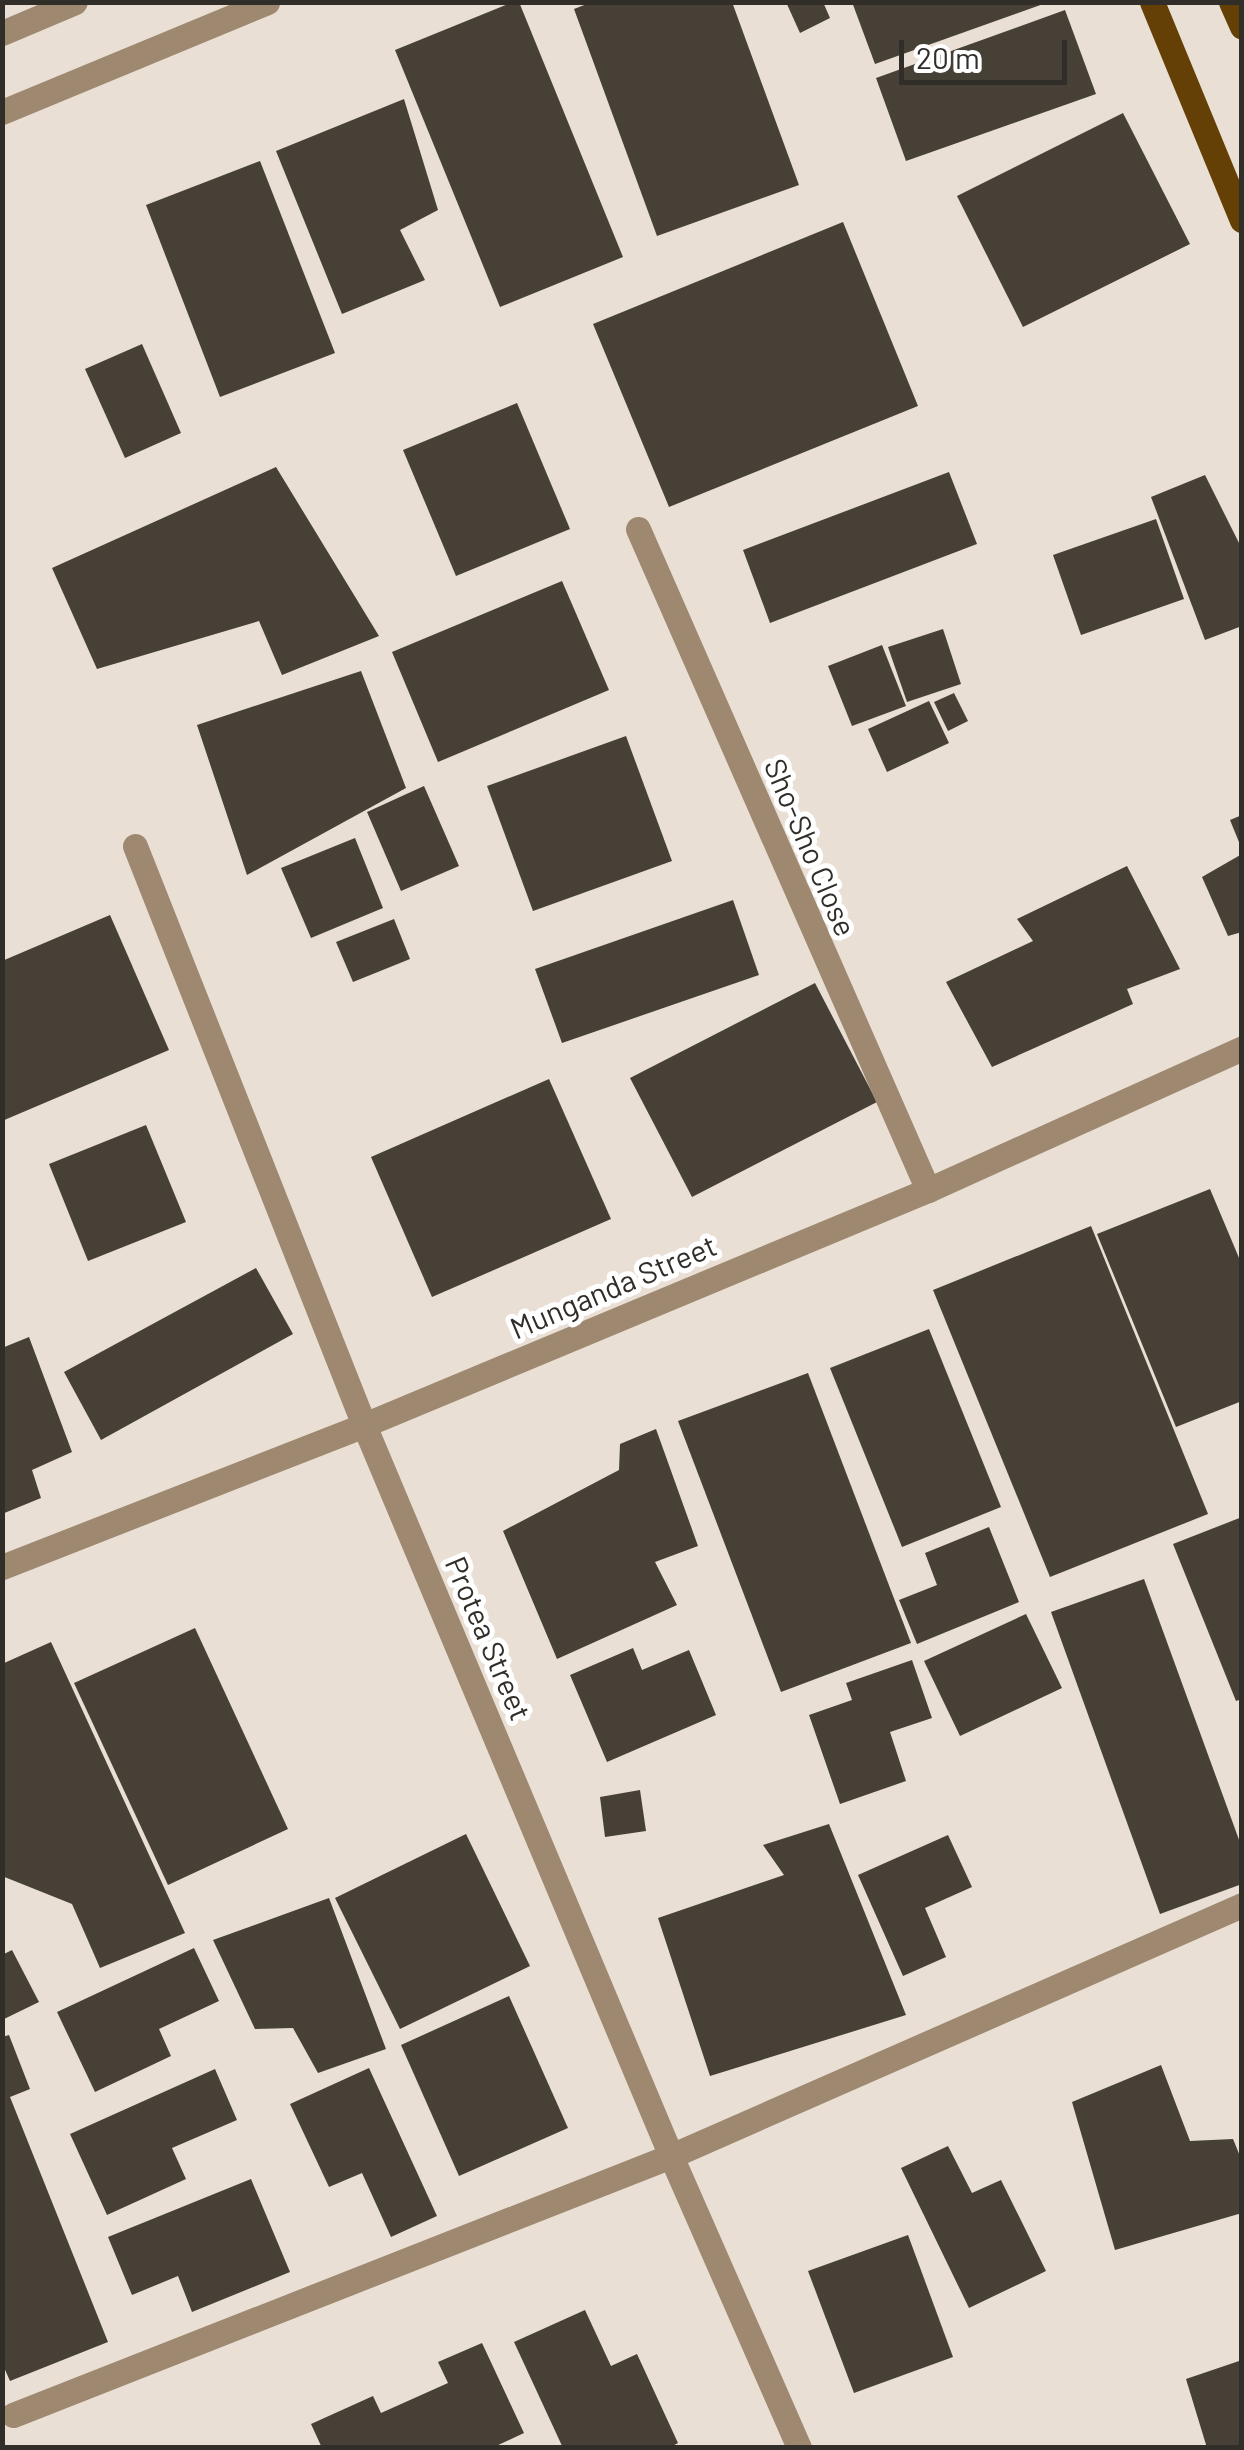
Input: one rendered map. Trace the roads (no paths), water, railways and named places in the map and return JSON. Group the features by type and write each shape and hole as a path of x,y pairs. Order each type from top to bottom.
{"main road":[{"path":"1152,2 1242,220"},
{"path":"1232,2 1242,27"}],"street":[{"path":"2,33 75,2"},
{"path":"2,112 268,2"},
{"name":"Sho-Sho Close","path":"638,529 928,1190"},
{"name":"Protea Street","path":"135,846 364,1425 671,2156 799,2448"},
{"name":"Munganda Street","path":"2,1567 364,1425 928,1190 1242,1048"},
{"path":"13,2415 671,2156 1242,1905"}]}
